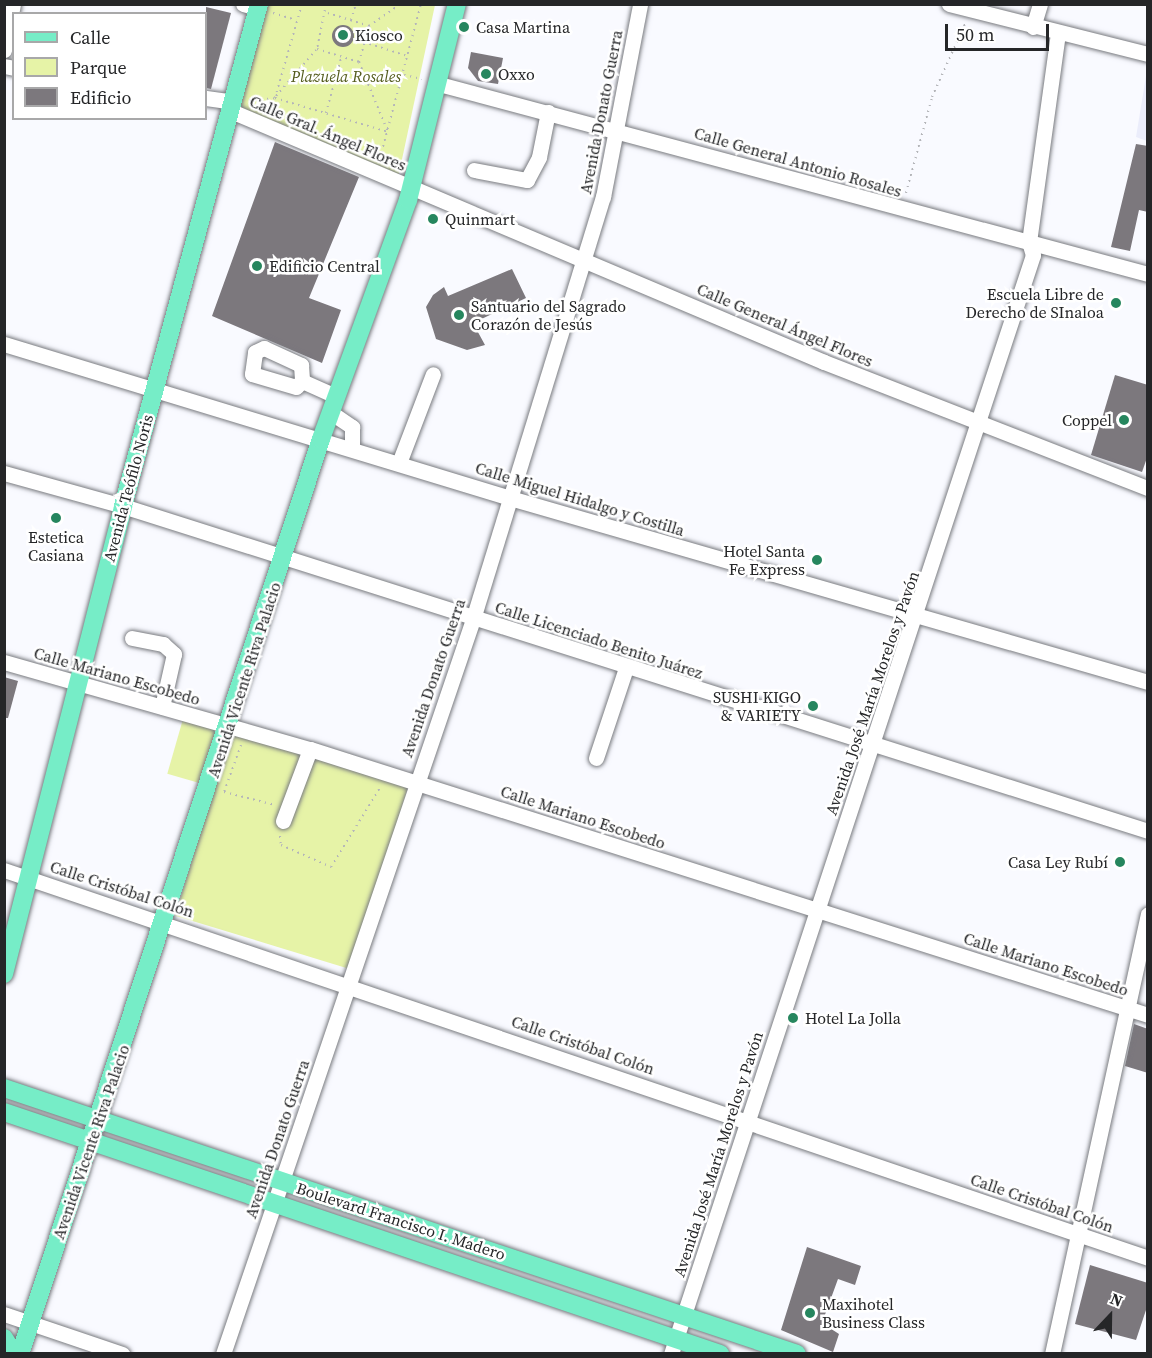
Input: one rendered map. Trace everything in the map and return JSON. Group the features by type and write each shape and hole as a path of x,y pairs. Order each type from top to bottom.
{"main road":[{"name":"Avenida Teófilo Noris","path":"4,974 123,506 232,106 253,6"},
{"name":"Avenida Vicente Riva Palacio","path":"20,1353 164,922 238,729 284,556 321,439 411,189 439,84 456,7"},
{"name":"Boulevard Francisco I. Madero","path":"4,1088 797,1353"},
{"name":"Boulevard Francisco I. Madero","path":"4,1112 274,1203 673,1346 720,1353"},
{"path":"4,1338 14,1353"}],"street":[{"path":"4,50 13,4"},
{"name":"Avenida Donato Guerra","path":"223,1353 473,619 583,259 619,130 640,4"},
{"path":"949,4 1058,34 1148,54"},
{"path":"1033,27 1040,4"},
{"name":"Avenida José María Morelos y Pavón","path":"673,1346 819,911 872,745 917,617 1033,255 1029,242 1058,34"},
{"name":"Calle General Antonio Rosales","path":"439,84 619,130 901,211 1148,274"},
{"path":"207,98 232,106"},
{"name":"Calle Gral. Ángel Flores","path":"232,106 411,189"},
{"path":"474,170 527,180 539,157 548,112"},
{"name":"Calle General Ángel Flores","path":"411,189 980,426 1148,488"},
{"name":"Calle Miguel Hidalgo y Costilla","path":"4,344 155,388 510,498 1148,682"},
{"path":"399,464 433,374"},
{"path":"302,381 333,404 352,428 352,448"},
{"name":"Calle Licenciado Benito Juárez","path":"4,473 123,506 284,556 626,668 1148,831"},
{"path":"132,638 163,644 174,654 162,707"},
{"name":"Calle Mariano Escobedo","path":"4,662 310,749 1148,1015"},
{"path":"596,758 626,668"},
{"path":"281,821 310,749"},
{"name":"Calle Cristóbal Colón","path":"4,870 348,983 1148,1258"},
{"path":"1052,1353 1074,1234 1124,1008 1148,914"},
{"path":"4,1314 122,1353"}],"path":[{"path":"274,98 302,4"},
{"path":"274,98 317,49 328,13 326,4"},
{"path":"351,20 356,4"},
{"path":"388,132 359,62 369,26 401,4"},
{"path":"376,174 421,4"},
{"path":"253,6 297,21"},
{"path":"901,211 932,97 971,10"},
{"path":"328,13 369,26"},
{"path":"364,42 408,56"},
{"path":"317,49 359,62"},
{"path":"326,113 342,57"},
{"path":"232,106 274,98 388,132"},
{"path":"238,729 224,792 278,806"},
{"path":"282,796 278,806 281,821 281,845 331,867 388,774"}],"shaded area":[{"path":"1147,70 1147,141 1136,137"}],"green space":[{"name":"Plazuela Rosales","path":"264,5 435,5 398,178 236,109"},
{"path":"183,719 217,729 201,783 167,774"},
{"path":"231,733 408,787 352,970 175,916"}],"building":[{"path":"206,7 231,13 211,89 207,88"},
{"name":"Kiosco","path":"343,25 353,32 354,36 347,46 343,47 333,40 332,36 339,26"},
{"name":"Oxxo","path":"471,52 503,58 498,84 478,81 468,68"},
{"name":"Edificio Central","path":"275,142 359,177 309,298 341,310 322,363 212,316"},
{"path":"1136,144 1148,146 1148,212 1139,210 1130,251 1111,247"},
{"name":"Santuario del Sagrado Corazón de Jesús","path":"512,269 526,298 473,323 485,345 467,350 436,339 426,307 433,295 444,287 448,296"},
{"name":"Coppel","path":"1115,375 1148,385 1148,455 1142,472 1091,455"},
{"path":"4,677 18,681 8,718 4,718"},
{"path":"1134,1024 1148,1029 1148,1073 1125,1066"},
{"path":"807,1247 861,1266 855,1285 838,1279 822,1323 839,1334 833,1352 781,1330"},
{"path":"1090,1265 1148,1283 1148,1304 1136,1340 1075,1324"}],"place":[{"name":"Casa Martina","path":"464,27"},
{"name":"Kiosco","path":"343,35"},
{"name":"Oxxo","path":"486,74"},
{"name":"Quinmart","path":"433,219"},
{"name":"Edificio Central","path":"257,266"},
{"name":"Escuela Libre de Derecho de SInaloa","path":"1116,303"},
{"name":"Santuario del Sagrado Corazón de Jesús","path":"459,315"},
{"name":"Coppel","path":"1124,420"},
{"name":"Estetica Casiana","path":"56,518"},
{"name":"Hotel Santa Fe Express","path":"817,560"},
{"name":"SUSHI KIGO & VARIETY","path":"813,706"},
{"name":"Casa Ley Rubí","path":"1120,862"},
{"name":"Hotel La Jolla","path":"793,1018"},
{"name":"Maxihotel Business Class","path":"810,1313"}]}
